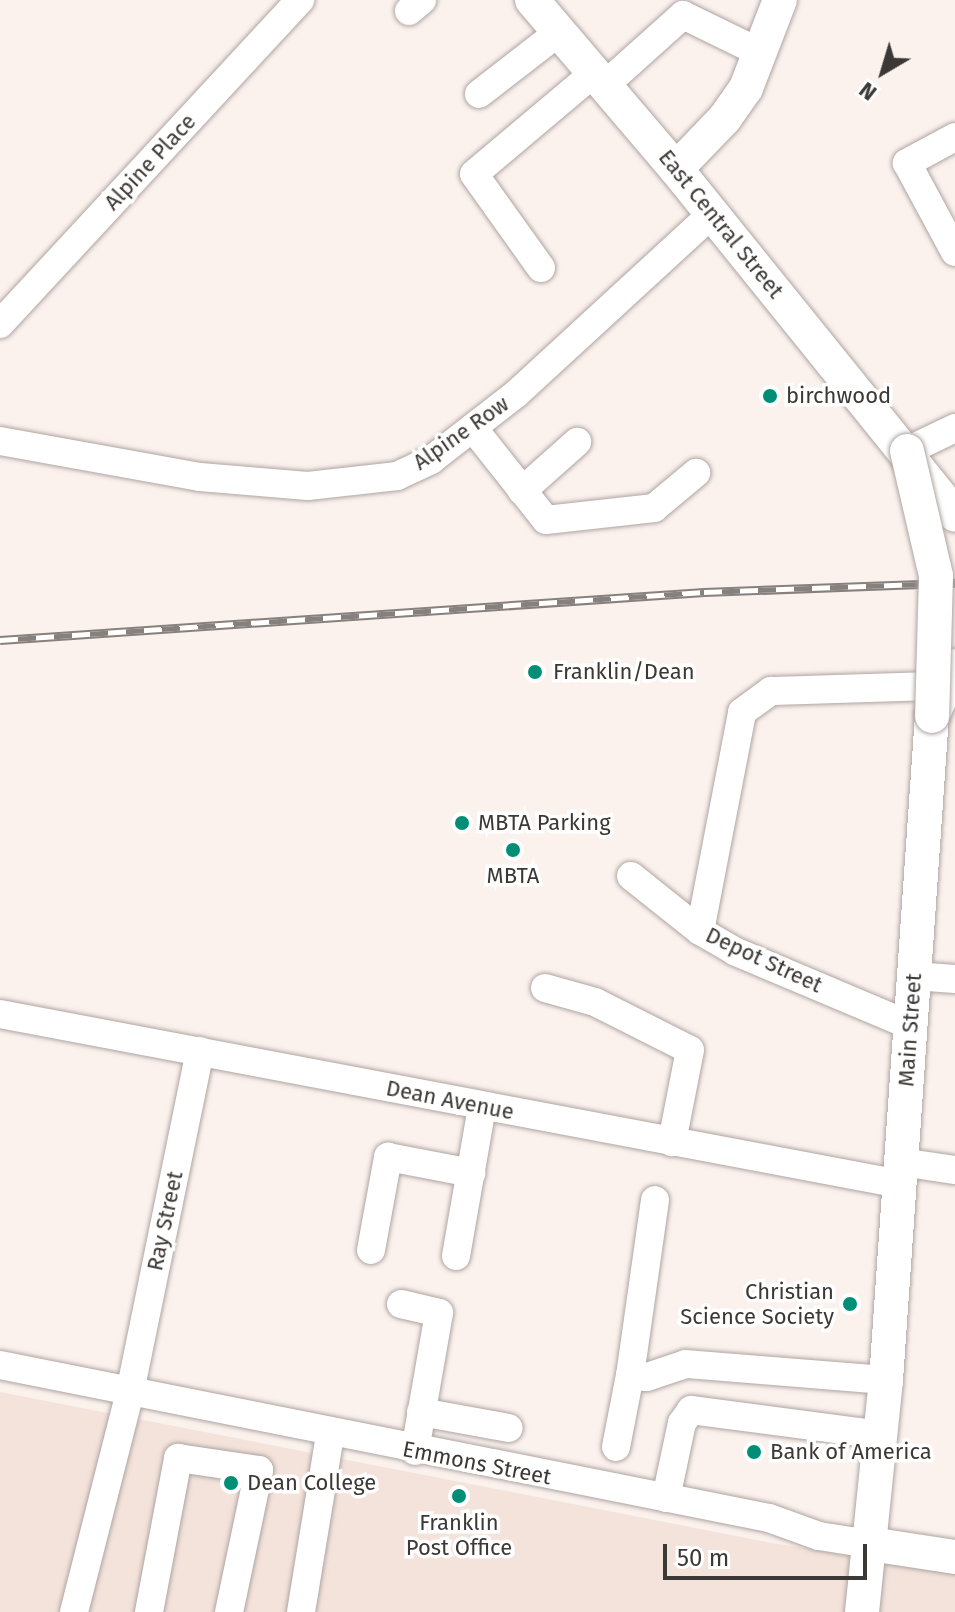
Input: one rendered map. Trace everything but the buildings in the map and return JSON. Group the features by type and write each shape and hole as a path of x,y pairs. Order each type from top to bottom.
{"main road":[{"name":"East Central Street","path":"532,0 676,169 907,451 955,515"},
{"path":"676,169 725,118 761,53 780,0"},
{"name":"Main Street","path":"862,1612 886,1380 909,1025 940,689 934,560 907,451"},
{"name":"Emmons Street","path":"870,1544 955,1557"}],"street":[{"name":"Alpine Place","path":"0,324 300,0"},
{"path":"541,268 474,174 683,15 761,53"},
{"path":"479,94 559,32"},
{"path":"955,137 907,163 955,252"},
{"name":"Alpine Row","path":"0,441 200,477 308,486 397,476 431,460 473,428 712,214"},
{"path":"473,428 546,520 654,508 696,473"},
{"path":"907,451 955,428"},
{"path":"522,491 577,442"},
{"path":"700,931 742,712 771,691 940,689"},
{"name":"Depot Street","path":"631,876 700,931 734,951 909,1025"},
{"path":"914,976 955,979"},
{"path":"545,988 595,1002 690,1050 672,1142"},
{"name":"Dean Avenue","path":"0,1014 672,1142 900,1173 955,1170"},
{"name":"Ray Street","path":"74,1612 130,1392 200,1051"},
{"path":"456,1256 482,1107"},
{"path":"371,1250 388,1157 471,1173"},
{"path":"616,1447 630,1375 655,1200"},
{"path":"401,1304 439,1313 415,1451"},
{"path":"630,1375 647,1377 686,1364 886,1380"},
{"name":"Emmons Street","path":"0,1365 415,1451 666,1498 870,1544"},
{"path":"666,1498 682,1423 691,1410 880,1435"},
{"path":"421,1412 509,1428"},
{"path":"301,1612 330,1434"},
{"path":"149,1612 178,1458 259,1470 229,1612"}],"shaded area":[{"name":"Dean College","path":"0,1392 772,1543 955,1572 955,1612 0,1612"}],"railway":[{"path":"0,640 704,592 955,583"}],"place":[{"name":"birchwood","path":"770,396"},
{"name":"Franklin/Dean","path":"535,672"},
{"name":"MBTA Parking","path":"462,823"},
{"name":"MBTA","path":"513,850"},
{"name":"Christian Science Society","path":"850,1304"},
{"name":"Bank of America","path":"754,1452"},
{"name":"Dean College","path":"231,1483"},
{"name":"Franklin Post Office","path":"459,1496"}]}
